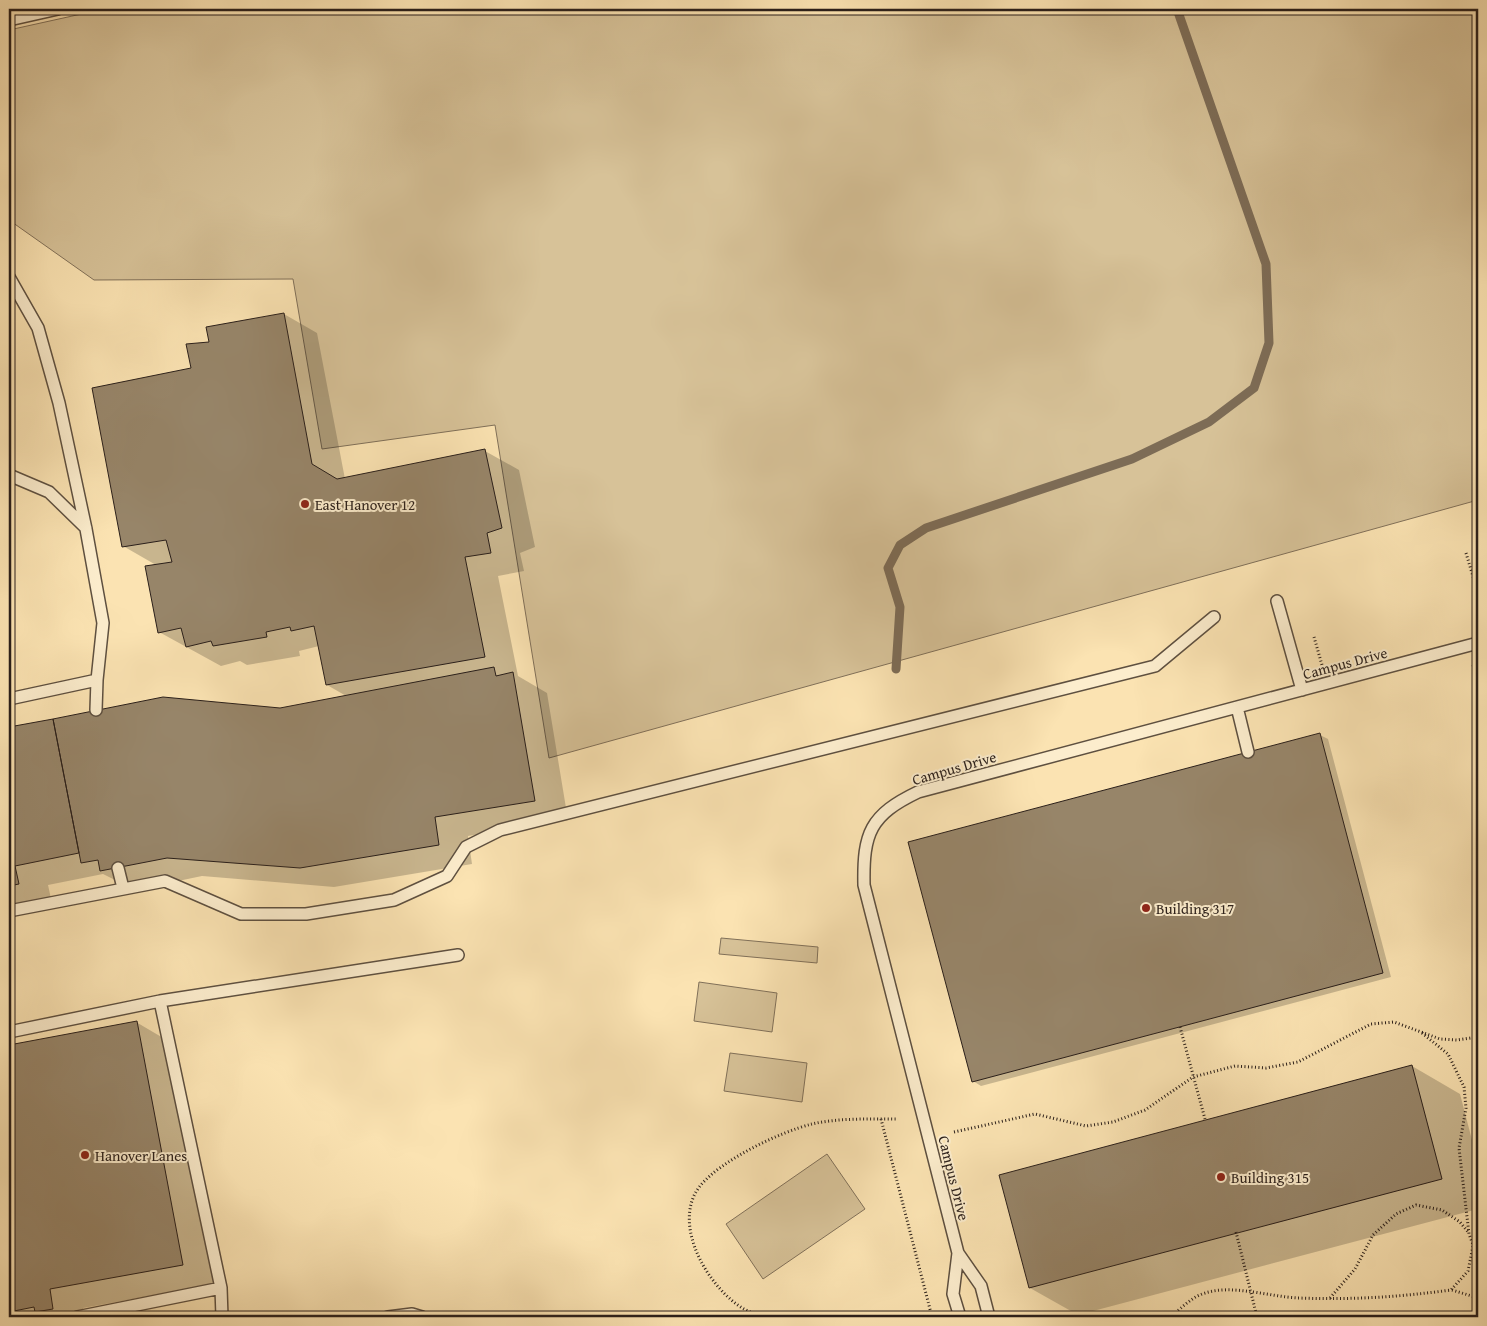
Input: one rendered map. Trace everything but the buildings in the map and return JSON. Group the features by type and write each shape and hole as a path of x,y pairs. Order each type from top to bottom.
{"lane":[{"path":"9,20 58,9"},
{"path":"9,277 38,328 58,403 86,529 103,623 96,710"},
{"path":"9,475 49,492 86,529"},
{"path":"1277,601 1302,690"},
{"path":"9,911 165,881 241,914 306,914 394,900 447,876 466,847 500,830 1155,666 1214,617"},
{"name":"Campus Drive","path":"989,1317 980,1286 958,1253 864,885 863,852 876,821 893,804 918,792 1478,643"},
{"path":"9,699 97,680"},
{"path":"1237,707 1248,752"},
{"path":"118,868 124,888"},
{"path":"9,1032 160,1001 458,955"},
{"path":"160,1001 221,1288 222,1317"},
{"name":"Campus Drive","path":"958,1253 953,1294 960,1317"},
{"path":"77,1317 221,1288"},
{"path":"388,1317 412,1314 422,1317"}],"path":[{"path":"1466,553 1478,593"},
{"path":"1314,637 1322,666"},
{"path":"1473,664 1478,683"},
{"path":"954,1132 1035,1114 1086,1126 1113,1122 1145,1110 1193,1078 1235,1066 1266,1068 1298,1062 1370,1024 1394,1022 1440,1039 1457,1040 1478,1037"},
{"path":"1180,1027 1205,1119"},
{"path":"1419,1030 1448,1054 1464,1087 1466,1108 1459,1148 1469,1234 1478,1258"},
{"path":"881,1119 932,1317"},
{"path":"792,1317 756,1314 733,1301 719,1288 703,1267 694,1246 690,1225 691,1204 700,1186 725,1165 767,1140 813,1124 896,1119"},
{"path":"1330,1299 1355,1269 1373,1235 1396,1214 1416,1205 1442,1210 1460,1222 1469,1234"},
{"path":"1236,1232 1257,1317"},
{"path":"1451,1290 1468,1271 1473,1246"},
{"path":"1170,1317 1193,1299 1205,1293 1231,1290 1279,1297 1330,1299 1381,1299 1451,1290 1478,1298"}],"shaded area":[{"path":"104,9 1478,9 1478,500 549,758 495,425 322,449 293,279 94,280 9,220 9,30"},
{"path":"721,938 818,947 817,963 719,954"},
{"path":"699,982 777,993 772,1032 694,1021"},
{"path":"730,1053 807,1063 802,1102 724,1091"},
{"path":"827,1154 865,1209 763,1279 726,1224"}],"waterway":[{"path":"896,669 900,607 888,568 900,545 926,528 1132,459 1209,422 1254,388 1269,343 1266,264 1177,9"}],"place":[{"name":"East Hanover 12","path":"305,504"},
{"name":"Building 317","path":"1146,908"},
{"name":"Hanover Lanes","path":"85,1155"},
{"name":"Building 315","path":"1221,1177"}]}
